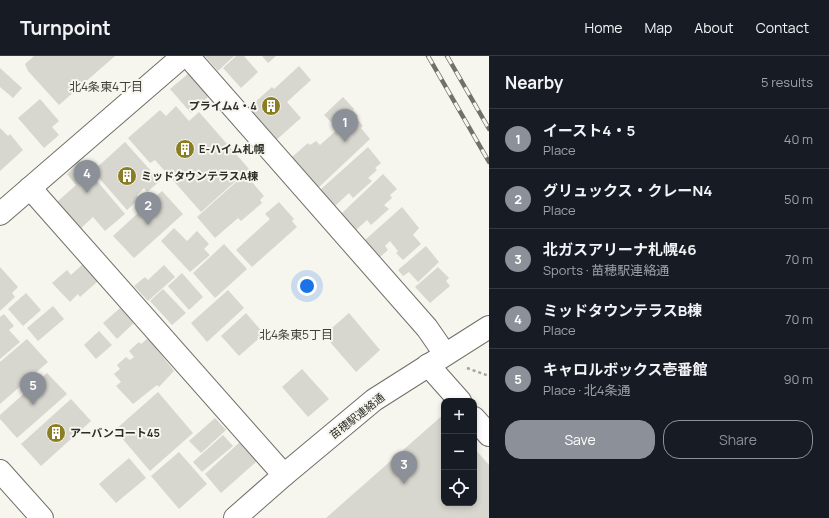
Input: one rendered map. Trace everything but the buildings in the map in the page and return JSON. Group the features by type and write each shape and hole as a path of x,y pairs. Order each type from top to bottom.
{"street":[{"path":"0,214 183,56"},
{"path":"188,56 427,328 437,360 458,398"},
{"path":"30,188 284,474"},
{"name":"苗穂駅連絡通","path":"235,518 284,474 374,400 489,327"},
{"path":"477,421 489,435"},
{"path":"0,471 42,518"}],"path":[{"path":"467,368 471,371 489,376"}],"railway":[{"path":"428,56 489,162"},
{"path":"447,56 489,129"}],"place":[{"name":"プライム4・4","path":"271,106"},
{"name":"イースト4・5","path":"345,142"},
{"name":"E-ハイム札幌","path":"185,149"},
{"name":"ミッドタウンテラスA棟","path":"127,176"},
{"name":"ミッドタウンテラスB棟","path":"87,193"},
{"name":"グリュックス・クレーN4","path":"148,225"},
{"name":"キャロルボックス壱番館","path":"33,405"},
{"name":"アーバンコート45","path":"56,433"},
{"name":"北ガスアリーナ札幌46","path":"404,484"}],"district":[{"name":"北4条東4丁目","path":"106,87"},
{"name":"北4条東5丁目","path":"296,335"}]}
